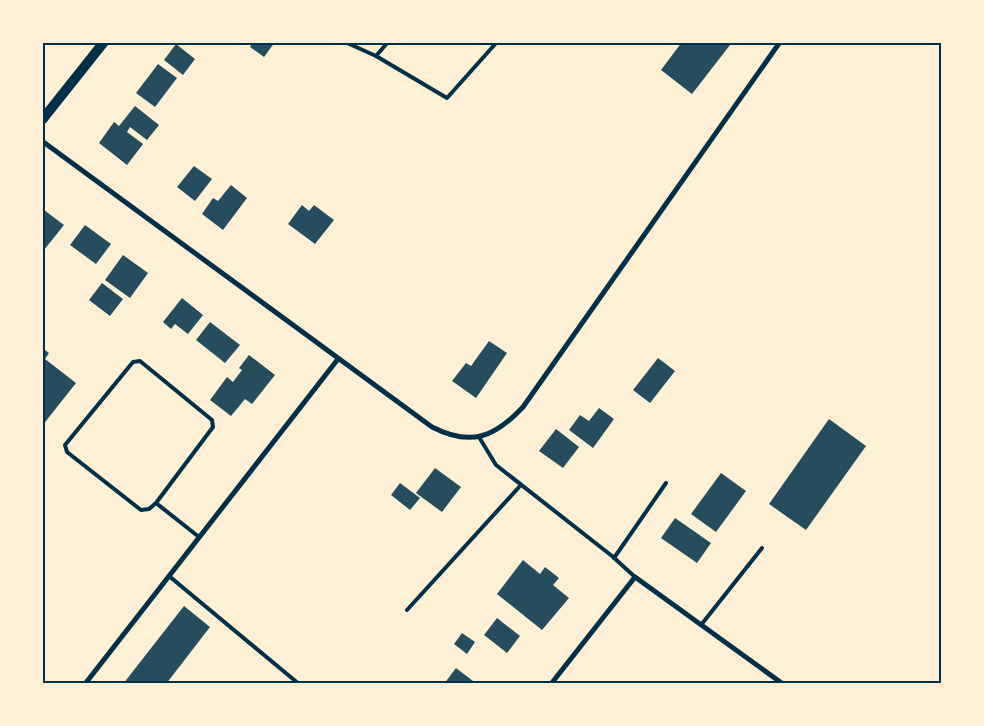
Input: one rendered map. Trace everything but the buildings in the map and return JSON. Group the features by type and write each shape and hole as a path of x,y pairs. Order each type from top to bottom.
{"main road":[{"path":"42,120 104,42"}],"street":[{"path":"42,141 432,427 445,434 479,438 495,432 523,407 780,42"},
{"path":"85,684 338,359"},
{"path":"551,684 635,577 783,683"}],"lane":[{"path":"345,42 376,56 447,98 497,42"},
{"path":"376,56 388,42"},
{"path":"133,362 140,362 212,420 213,427 156,503 149,509 141,510 67,452 65,445 133,362"},
{"path":"479,438 496,466 614,558 635,577"},
{"path":"614,558 666,482"},
{"path":"407,610 520,486"},
{"path":"156,503 199,537"},
{"path":"702,625 762,548"},
{"path":"169,576 299,684"}]}
